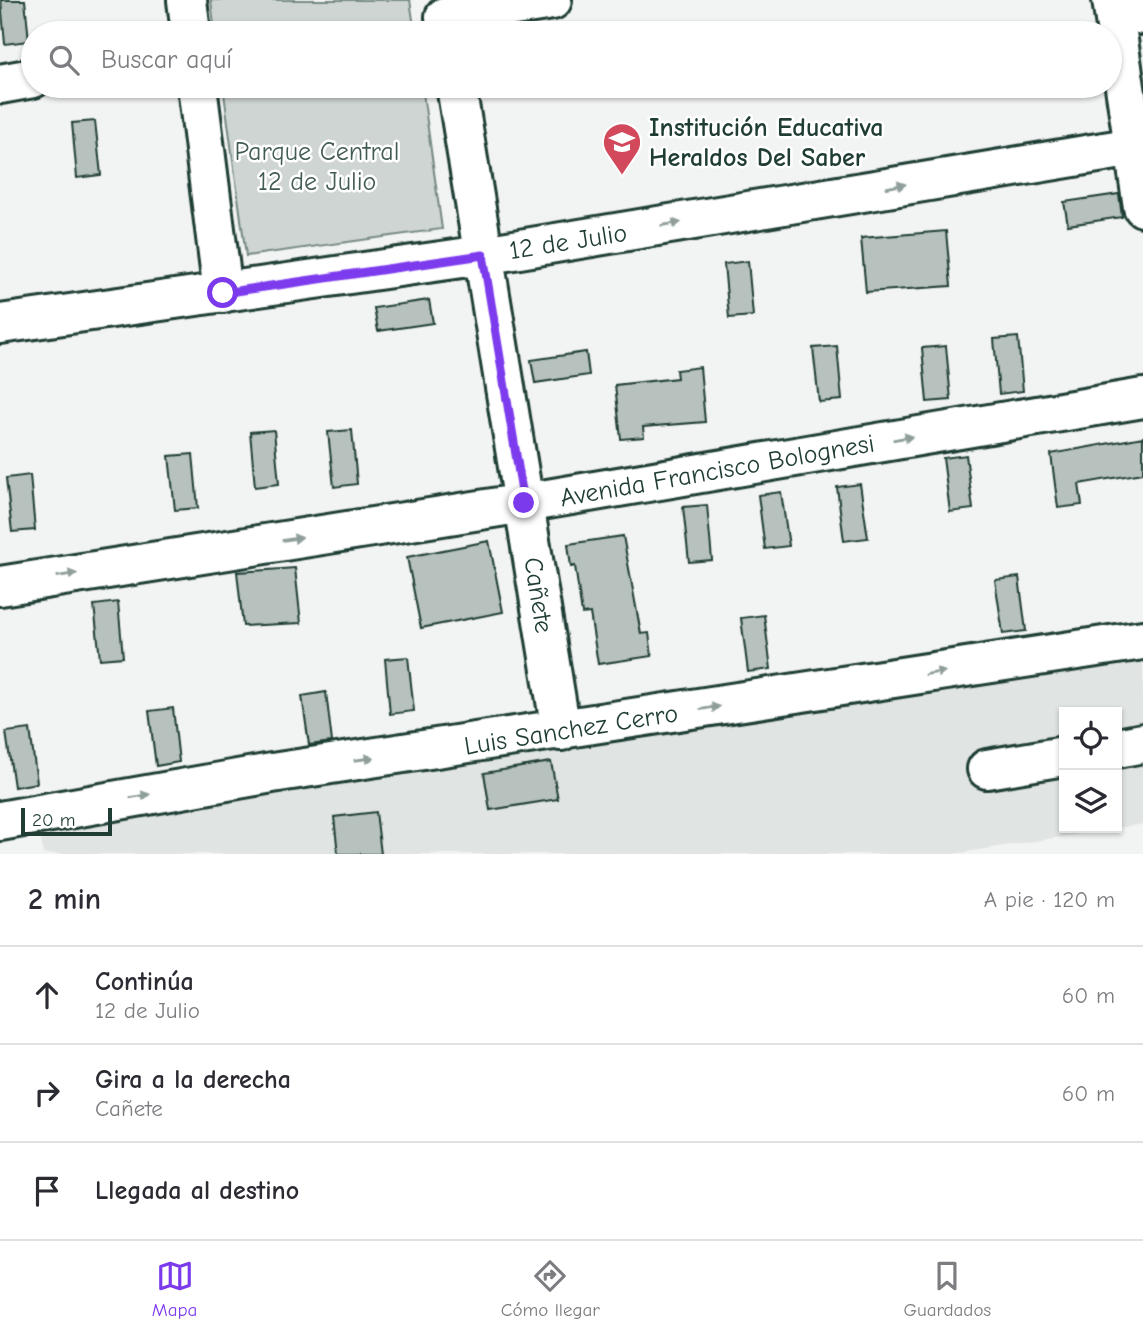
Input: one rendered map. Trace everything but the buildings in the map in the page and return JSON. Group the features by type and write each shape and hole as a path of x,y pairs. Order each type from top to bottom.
{"street":[{"path":"187,0 190,21"},
{"path":"445,17 552,0"},
{"path":"1112,0 1115,21"},
{"path":"1141,0 1143,15"},
{"path":"1122,67 1143,207"},
{"path":"0,84 21,80"},
{"path":"199,98 223,293"},
{"name":"Cañete","path":"458,98 561,731"},
{"name":"12 de Julio","path":"0,324 483,255 1134,147"},
{"name":"Avenida Francisco Bolognesi","path":"0,586 524,503 1143,398"},
{"name":"Luis Sanchez Cerro","path":"0,821 272,773 561,731 1143,640"},
{"path":"1122,747 1143,743"},
{"path":"988,769 1059,757"}],"shaded area":[{"path":"1143,658 1143,824 1122,827 1122,707 1059,707 1059,833 1086,833 953,854 43,854 40,828"}],"green space":[{"path":"211,0 410,0 413,21 214,21"},
{"name":"Parque Central 12 de Julio","path":"225,98 424,98 442,229 246,256"}],"place":[{"name":"Institución Educativa Heraldos Del Saber","path":"622,176"}],"route":[{"path":"223,293 483,255 524,503"}]}
